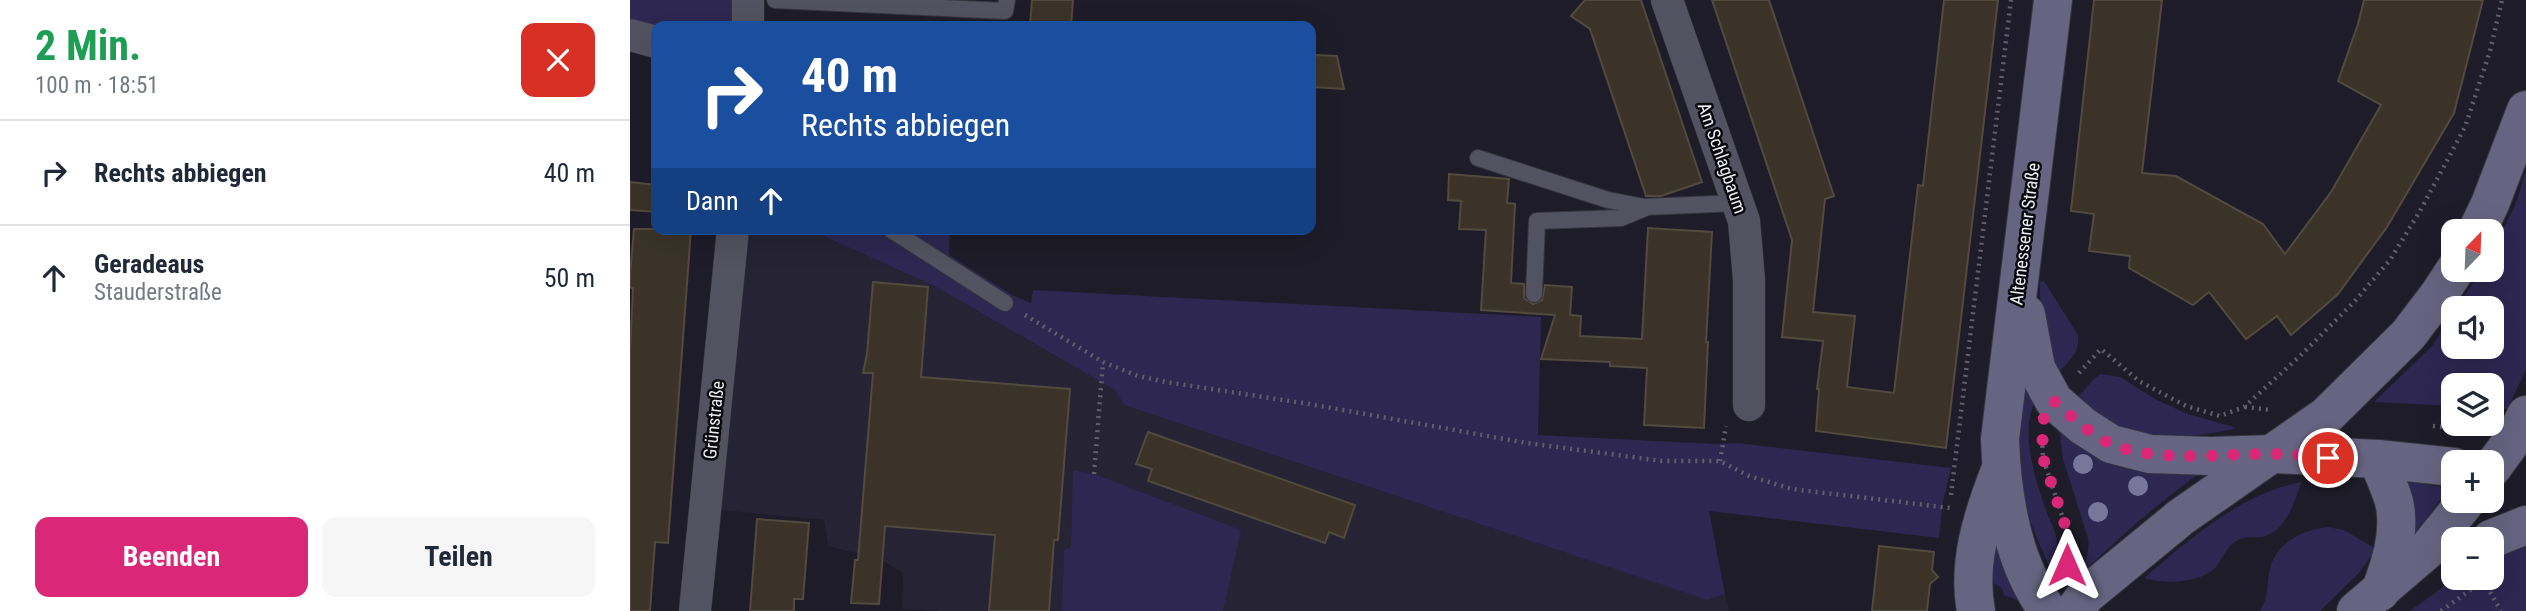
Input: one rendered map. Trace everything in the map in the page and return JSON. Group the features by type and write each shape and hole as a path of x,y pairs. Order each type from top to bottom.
{"main road":[{"name":"Altenessener Straße","path":"2053,0 2000,439 2008,518 2021,559 2055,608"},
{"path":"2483,219 2526,110"},
{"path":"2021,281 2036,368 2054,401 2083,426 2111,444 2150,454 2274,454 2378,459 2441,466"},
{"path":"2055,608 2086,595 2181,517 2326,416 2408,335 2447,282"},
{"path":"2504,453 2526,415"},
{"path":"2368,602 2389,567 2396,537 2395,505 2378,459"},
{"name":"Altenessener Straße","path":"1976,611 1973,597 1975,556 1984,511 2001,468"},
{"path":"2504,471 2526,473"},
{"path":"2368,602 2426,551 2457,513"},
{"path":"2504,534 2526,525"},
{"path":"2368,602 2441,564"},
{"path":"2113,611 2117,570"}],"street":[{"path":"748,0 748,21"},
{"name":"Am Schlagbaum","path":"1667,0 1745,221 1749,280 1749,405"},
{"path":"630,35 651,41"},
{"name":"Grünstraße","path":"695,611 732,235"}],"lane":[{"path":"775,0 1005,11 1007,0"},
{"path":"1478,158 1608,200 1647,207 1738,203"},
{"path":"1534,294 1537,221 1621,218 1647,207"},
{"path":"899,235 1005,303"}],"path":[{"path":"1949,521 2011,0"},
{"path":"2055,608 2067,565 2070,540 2043,458 2042,422 2054,401 2101,349 2139,381 2186,406 2220,416 2244,407 2299,358 2354,302 2390,260 2420,211 2465,127 2490,51 2502,0"},
{"path":"1005,303 1103,362 1138,376 1527,443 1662,461 1720,461 1749,476 1792,489 1950,508"},
{"path":"1094,474 1103,362"},
{"path":"2441,611 2470,590"},
{"path":"2490,590 2501,611"}],"shaded area":[{"path":"630,0 743,0 742,21 651,21 651,27 630,31"},
{"path":"2526,170 2526,370 2507,409 2504,409 2504,373 2441,373 2441,405 2374,402 2432,346 2441,332 2441,359 2504,359 2504,296 2465,296 2473,282 2504,282 2504,227 2515,206"},
{"path":"740,235 821,235 936,287 1115,390 1124,405 1707,600 1725,594 1729,611 902,609 903,573 880,559 828,546 824,520 711,509"},
{"path":"821,235 950,235 949,255 1012,295 1031,303 1033,290 1541,317 1538,435 1737,443 1951,468 1943,502 1939,538 1709,511 1725,594 1707,600 1124,405 1115,390 936,287"},
{"path":"2044,281 2078,335 2075,352 2058,373 2046,340 2042,317 2040,282"},
{"path":"2101,374 2120,377 2155,399 2185,413 2237,428 2166,436 2130,430 2114,424 2098,416 2077,398"},
{"path":"2022,386 2039,396 2029,421 2029,436 2037,483 2056,537 2056,551 2049,566 2023,495 2019,464"},
{"path":"2058,418 2207,468 2139,521 2075,580 2086,560 2088,538 2063,459"},
{"path":"1073,470 1094,474 1241,530 1223,611 1062,611 1064,550 1071,547"},
{"path":"2301,482 2288,515 2277,529 2262,537 2239,539 2230,546 2209,573 2182,581 2144,578 2198,534 2237,507 2279,488"},
{"path":"2409,482 2441,487 2441,499 2405,547"},
{"path":"2328,527 2344,530 2376,549 2359,573 2320,611 2260,611 2266,596 2270,569 2278,552 2300,534"},
{"path":"1994,534 2019,601 2004,595 2002,588 1990,581"},
{"path":"2526,537 2526,611 2410,611 2441,588 2504,590 2504,547"}],"building":[{"path":"1032,0 1073,0 1071,21 1030,21"},
{"path":"1585,0 1641,0 1702,182 1661,196 1646,196 1590,29 1571,16"},
{"path":"1712,0 1769,0 1834,196 1825,199 1813,312 1855,316 1847,387 1894,393 1918,185 1923,186 1944,0 1998,0 1946,448 1816,431 1817,389 1823,341 1782,337 1792,240"},
{"path":"2094,0 2162,0 2142,173 2176,176 2263,224 2285,254 2331,192 2381,105 2338,81 2364,0 2483,0 2454,113 2387,227 2338,294 2291,335 2277,316 2246,339 2209,292 2193,305 2129,268 2130,256 2089,251 2094,214 2071,211"},
{"path":"1316,55 1337,56 1344,89 1316,87"},
{"path":"1449,174 1509,179 1507,203 1515,204 1511,283 1524,284 1524,298 1533,304 1542,300 1545,285 1572,287 1570,315 1581,316 1580,336 1642,339 1648,228 1712,232 1704,428 1644,425 1647,368 1610,366 1610,362 1541,359 1555,315 1481,310 1486,230 1459,229 1461,201 1448,200"},
{"path":"630,182 651,184 651,212 630,210"},
{"path":"634,229 651,229 651,235 691,235 668,543 655,542 650,611 630,611 630,351 633,288 630,288"},
{"path":"873,282 928,287 921,377 1070,389 1058,540 1054,540 1049,611 989,611 995,535 885,526 879,604 851,603 855,560 858,560 873,373 863,373"},
{"path":"1148,432 1355,505 1344,538 1329,532 1325,543 1148,481 1152,469 1136,464"},
{"path":"757,519 809,523 803,599 794,599 794,611 750,611"},
{"path":"1879,546 1934,552 1932,570 1938,577 1930,584 1927,611 1872,611"}],"route":[{"path":"2067,565 2070,540 2043,458 2042,422 2054,401 2083,426 2111,444 2150,454 2274,454 2328,458"}]}
